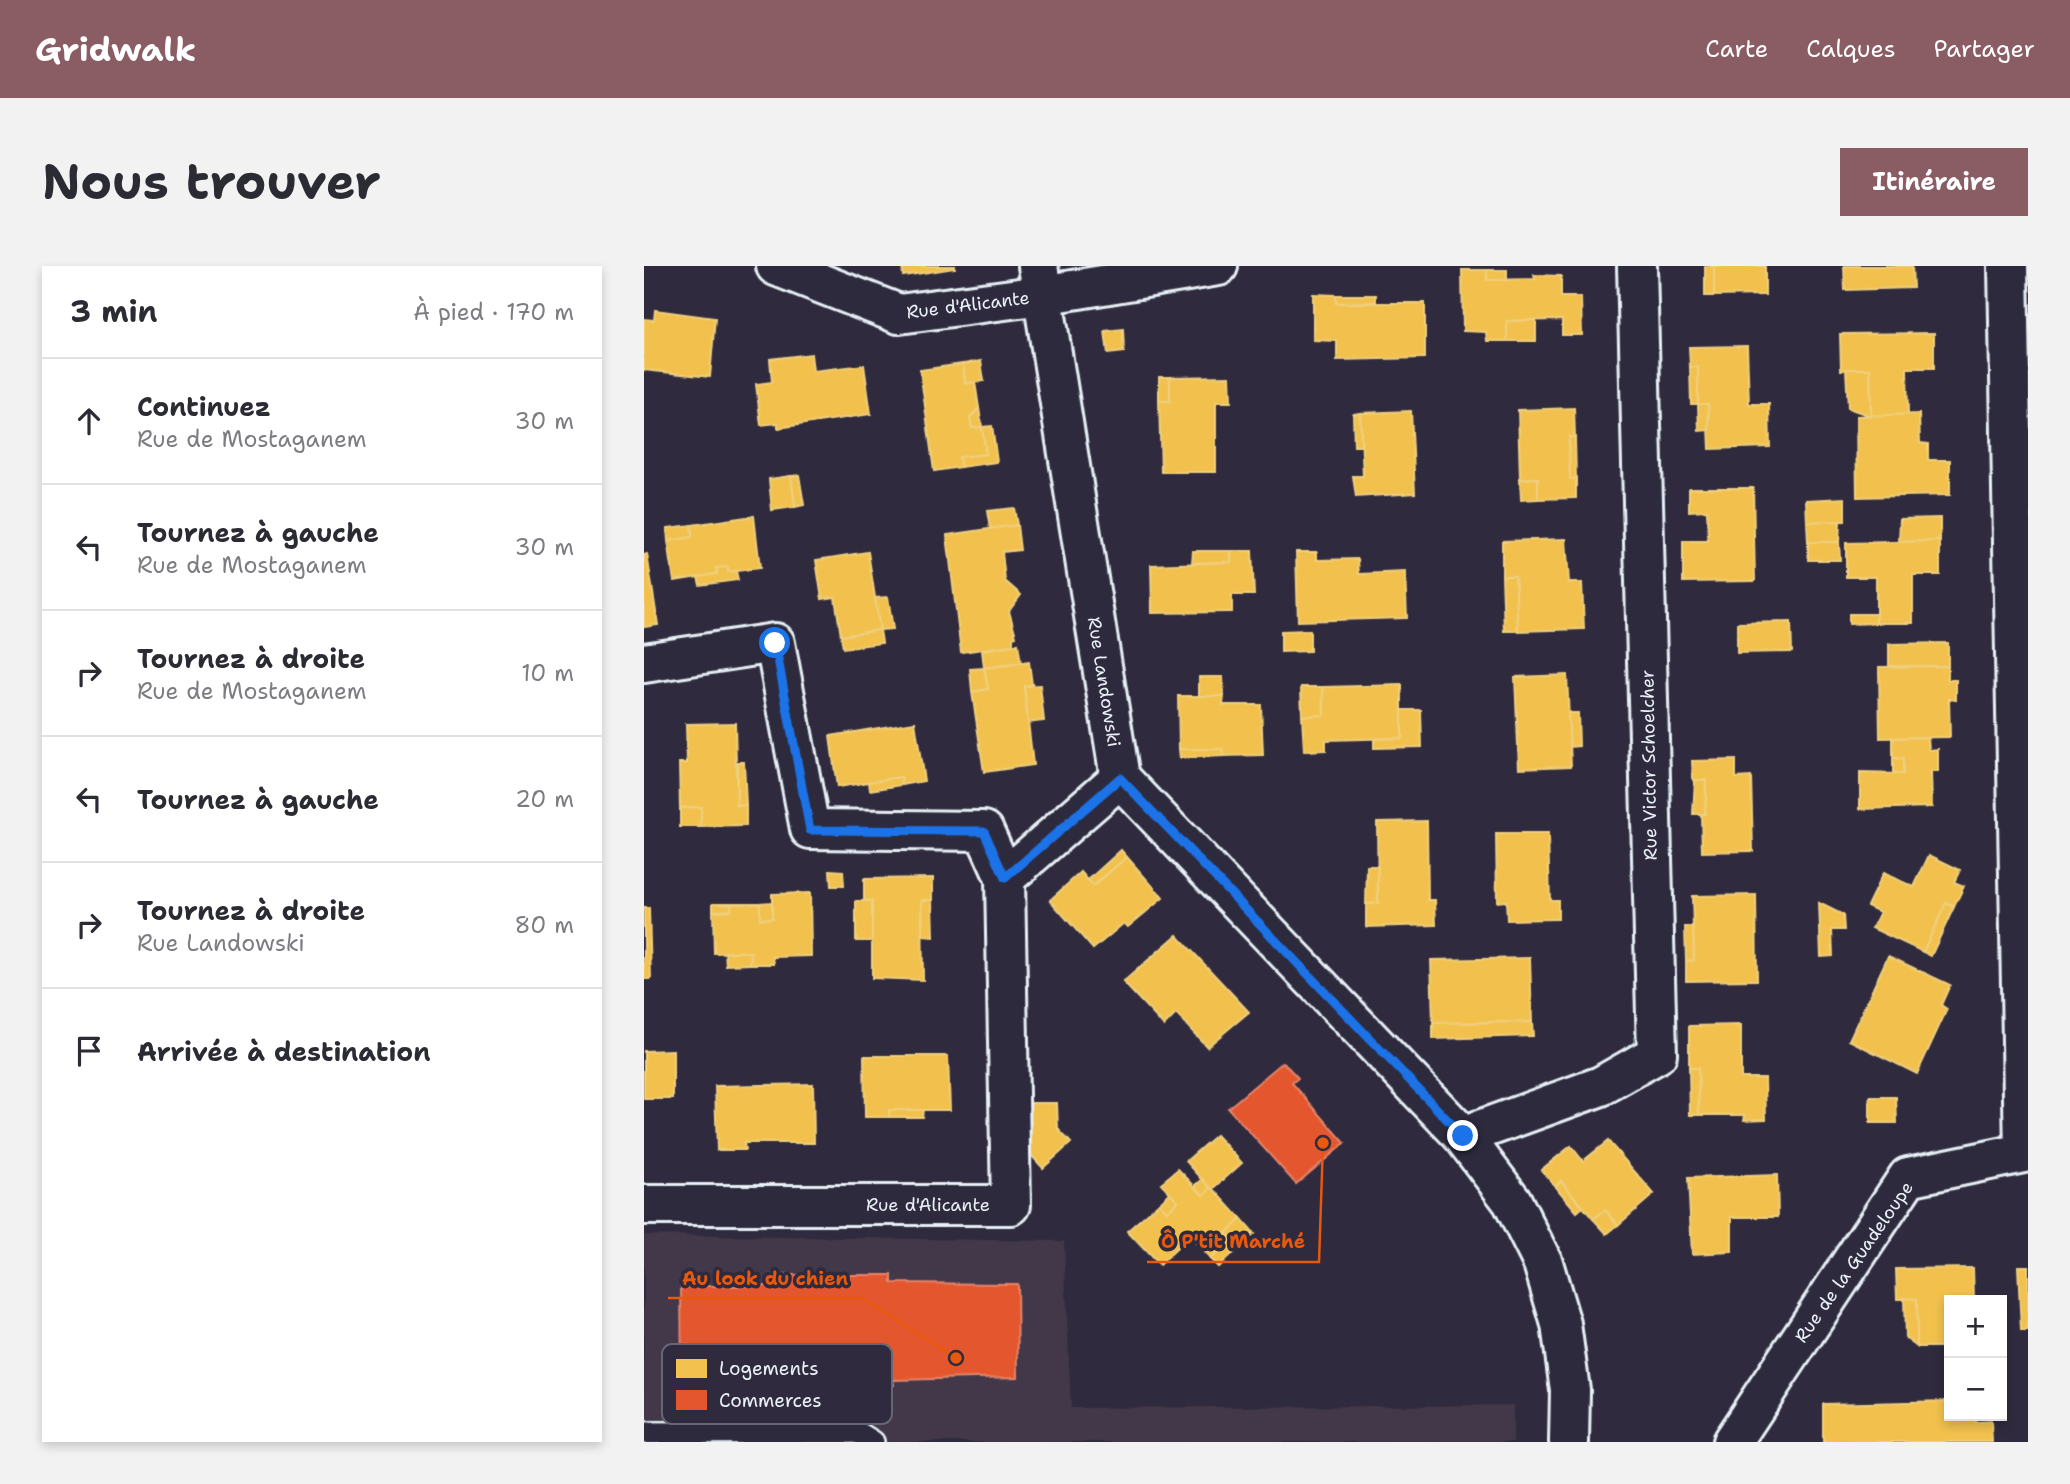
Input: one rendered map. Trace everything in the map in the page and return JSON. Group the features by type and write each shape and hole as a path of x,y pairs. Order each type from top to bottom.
{"street":[{"name":"Rue d'Alicante","path":"776,266 899,314 1040,281"},
{"path":"1040,281 1218,266"},
{"name":"Rue Victor Schoelcher","path":"1463,1136 1601,1086 1657,1054 1637,266"},
{"name":"Rue de la Guadeloupe","path":"1732,1442 1908,1177 2026,1153 2008,266"},
{"name":"Rue Landowski","path":"1040,281 1120,778"},
{"path":"644,663 775,643 810,830 984,831 1005,878 1120,778 1463,1136 1512,1201 1542,1264 1561,1324 1570,1390 1569,1442"},
{"name":"Rue d'Alicante","path":"644,1205 1010,1205 1005,878"}],"lane":[{"path":"644,1433 857,1432 873,1442"}],"shaded area":[{"path":"644,1235 1064,1241 1071,1408 1513,1405 1513,1442 644,1442"}],"building: Logements":[{"path":"902,266 955,266 955,268 903,276"},
{"path":"1705,266 1714,266 1714,296 1705,296"},
{"path":"1714,266 1765,266 1765,295 1714,296"},
{"path":"1844,266 1912,266 1913,288 1845,290"},
{"path":"1462,270 1487,270 1487,280 1535,279 1534,275 1561,276 1561,297 1581,297 1582,335 1562,335 1562,320 1507,321 1507,341 1487,341 1486,332 1463,331"},
{"path":"1487,270 1507,270 1507,280 1487,280"},
{"path":"1313,294 1336,295 1336,303 1425,303 1425,358 1337,360 1337,341 1313,340"},
{"path":"1336,295 1376,295 1376,302 1336,303"},
{"path":"655,310 715,318 710,377 644,370 644,319 654,320"},
{"path":"1536,320 1536,341 1507,341 1507,321"},
{"path":"1123,329 1124,352 1108,354 1105,331"},
{"path":"1934,333 1934,368 1907,368 1908,415 1871,416 1870,369 1841,370 1840,334"},
{"path":"1747,346 1749,404 1769,404 1770,447 1710,449 1708,404 1698,404 1698,367 1690,367 1689,347"},
{"path":"811,354 813,371 864,365 871,414 778,428 778,423 761,425 756,384 772,382 770,359"},
{"path":"981,361 984,381 965,384 963,364"},
{"path":"963,364 965,384 975,382 979,408 970,418 972,428 982,427 986,454 959,457 961,467 934,471 920,370"},
{"path":"1690,367 1698,367 1698,404 1691,404"},
{"path":"1846,369 1870,369 1871,416 1848,408"},
{"path":"1230,376 1231,402 1216,402 1216,472 1161,472 1159,401 1170,401 1170,377"},
{"path":"1159,377 1170,377 1170,401 1159,401"},
{"path":"1698,404 1708,404 1709,430 1699,431"},
{"path":"979,408 982,427 972,428 970,418"},
{"path":"1574,408 1575,437 1569,437 1570,479 1576,479 1576,498 1538,499 1538,478 1520,479 1518,410"},
{"path":"1411,411 1415,493 1356,497 1353,476 1363,476 1360,413"},
{"path":"1360,413 1361,446 1354,446 1353,414"},
{"path":"1919,414 1920,443 1928,444 1928,460 1950,460 1950,495 1857,497 1856,416"},
{"path":"992,426 997,462 961,467 959,457 986,454 982,427"},
{"path":"1569,437 1575,437 1576,479 1570,479"},
{"path":"799,475 804,505 795,507 791,476"},
{"path":"791,476 795,507 772,510 769,479"},
{"path":"1538,478 1538,499 1521,500 1520,479"},
{"path":"1689,488 1753,488 1755,581 1683,582 1683,541 1708,541 1707,510 1689,511"},
{"path":"1845,498 1845,521 1807,522 1806,500"},
{"path":"1014,508 1017,525 990,529 987,511"},
{"path":"754,516 760,568 728,572 728,567 716,568 717,574 674,581 668,541 692,537 691,525"},
{"path":"1940,518 1940,541 1899,542 1900,519"},
{"path":"1840,521 1839,542 1808,542 1807,522"},
{"path":"691,525 692,537 668,541 667,528"},
{"path":"1017,525 1020,550 1002,552 1005,581 1021,595 1009,611 1016,636 1013,637 1013,645 961,652 947,535"},
{"path":"1566,539 1569,583 1582,583 1584,629 1518,631 1515,576 1502,576 1502,541"},
{"path":"1940,541 1940,575 1913,575 1913,623 1876,623 1876,577 1846,577 1846,543"},
{"path":"1808,542 1839,542 1840,560 1808,560"},
{"path":"1193,551 1231,551 1231,562 1192,563"},
{"path":"1231,551 1252,551 1254,595 1232,595 1232,612 1152,613 1151,565 1231,562"},
{"path":"868,552 880,630 841,636 835,597 822,599 816,560"},
{"path":"1296,552 1317,552 1317,560 1358,559 1359,574 1405,572 1407,618 1298,621"},
{"path":"647,554 658,625 644,627 644,555"},
{"path":"728,567 728,572 736,571 738,580 700,585 698,577 717,574 716,568"},
{"path":"1502,576 1515,576 1518,631 1504,631"},
{"path":"888,597 893,629 880,630 875,598"},
{"path":"1849,614 1876,614 1876,623 1849,624"},
{"path":"1791,622 1792,652 1737,653 1737,623"},
{"path":"880,630 882,643 843,648 841,636"},
{"path":"1310,630 1310,651 1281,652 1281,631"},
{"path":"1948,643 1948,666 1889,666 1889,644"},
{"path":"1018,644 1021,663 984,668 982,650"},
{"path":"1029,662 1032,685 1024,686 1033,765 984,772 972,692 988,689 984,668"},
{"path":"1948,666 1948,680 1956,680 1956,700 1949,699 1950,737 1880,738 1879,667"},
{"path":"984,668 988,689 972,692 970,669"},
{"path":"1567,675 1571,766 1519,768 1515,677"},
{"path":"1199,677 1223,677 1224,696 1199,696"},
{"path":"1040,685 1044,721 1028,723 1024,686"},
{"path":"1402,685 1402,738 1326,740 1326,750 1304,751 1302,716 1324,715 1323,687"},
{"path":"1301,687 1323,687 1324,715 1302,716"},
{"path":"1178,696 1224,696 1223,705 1261,705 1263,755 1224,756 1223,749 1179,749"},
{"path":"1402,710 1421,710 1422,747 1374,748 1374,739 1402,738"},
{"path":"1568,713 1578,713 1579,746 1570,747"},
{"path":"915,722 924,781 902,785 901,777 837,787 830,736"},
{"path":"735,723 737,806 746,805 746,826 701,827 701,807 680,808 679,763 687,763 686,724"},
{"path":"1928,737 1929,750 1938,749 1938,772 1931,772 1932,807 1860,809 1860,773 1903,774 1903,759 1893,758 1893,738"},
{"path":"1179,749 1223,749 1224,756 1180,758"},
{"path":"1893,758 1903,759 1903,774 1893,774"},
{"path":"1736,760 1736,778 1751,777 1753,851 1702,852 1701,814 1705,814 1706,780 1693,780 1692,761"},
{"path":"737,762 744,762 746,805 737,806"},
{"path":"901,777 902,785 870,790 869,782"},
{"path":"1695,780 1706,780 1705,814 1693,814"},
{"path":"701,807 701,827 680,827 680,808"},
{"path":"1427,821 1428,900 1435,900 1436,925 1366,927 1366,904 1378,903 1377,822"},
{"path":"1496,834 1548,834 1550,900 1558,900 1558,919 1507,920 1506,901 1497,902"},
{"path":"1121,850 1127,857 1093,886 1088,880"},
{"path":"1929,855 1960,870 1954,882 1964,886 1954,907 1946,903 1923,952 1872,928 1880,912 1867,906 1883,873 1914,887"},
{"path":"1127,857 1163,898 1128,927 1124,923 1093,949 1050,900 1081,872 1093,886"},
{"path":"1367,866 1378,866 1378,903 1366,904"},
{"path":"830,870 843,871 844,886 831,886"},
{"path":"933,878 933,900 922,900 923,980 872,978 872,901 864,900 864,879"},
{"path":"810,893 811,956 773,957 774,964 750,964 751,952 714,953 713,911 731,910 731,903 760,903 760,919 772,918 772,894"},
{"path":"1756,895 1757,980 1686,981 1686,961 1694,960 1692,896"},
{"path":"922,900 933,900 934,937 923,936"},
{"path":"856,901 872,901 872,941 856,941"},
{"path":"772,902 772,918 760,919 760,903"},
{"path":"713,903 731,903 731,910 713,911"},
{"path":"1819,903 1843,915 1844,930 1832,930 1833,956 1821,957"},
{"path":"1946,903 1954,907 1931,956 1923,952"},
{"path":"644,908 649,908 651,979 644,979"},
{"path":"1685,927 1693,927 1694,960 1686,961"},
{"path":"1177,935 1249,1012 1207,1047 1176,1014 1164,1026 1123,982"},
{"path":"725,952 751,952 750,964 726,965"},
{"path":"1888,956 1950,985 1941,1005 1947,1009 1917,1074 1849,1040"},
{"path":"1530,958 1532,1022 1433,1023 1431,960"},
{"path":"1532,1022 1533,1036 1433,1039 1433,1023"},
{"path":"1741,1025 1741,1078 1765,1078 1766,1119 1744,1120 1745,1115 1699,1115 1698,1068 1689,1068 1689,1026"},
{"path":"673,1050 673,1099 644,1099 644,1051"},
{"path":"864,1056 948,1056 950,1110 889,1110 889,1117 865,1117"},
{"path":"1689,1068 1698,1068 1699,1115 1690,1115"},
{"path":"813,1084 814,1143 744,1143 745,1150 717,1150 715,1086"},
{"path":"1870,1097 1896,1097 1897,1123 1870,1123"},
{"path":"1018,1103 1057,1103 1058,1129 1071,1143 1043,1168 1019,1142"},
{"path":"889,1110 923,1110 922,1117 889,1117"},
{"path":"1216,1135 1242,1163 1212,1190 1186,1161"},
{"path":"1608,1141 1654,1194 1618,1225 1605,1210 1593,1219 1561,1181 1555,1186 1541,1170 1571,1146 1583,1161"},
{"path":"1178,1169 1203,1195 1211,1188 1214,1189 1241,1219 1226,1233 1232,1239 1210,1259 1190,1236 1159,1265 1127,1231 1159,1203 1167,1211 1178,1201 1161,1183"},
{"path":"1777,1175 1778,1217 1732,1217 1732,1252 1692,1254 1688,1178"},
{"path":"1203,1179 1211,1188 1203,1195 1195,1186"},
{"path":"1561,1181 1583,1207 1577,1212 1555,1186"},
{"path":"1170,1193 1178,1201 1167,1211 1159,1203"},
{"path":"1605,1210 1618,1225 1607,1234 1593,1219"},
{"path":"1241,1219 1254,1234 1218,1267 1210,1259 1232,1239 1226,1233"},
{"path":"2018,1266 2028,1266 2028,1331 2021,1331"},
{"path":"1973,1268 1974,1295 1944,1295 1944,1347 1917,1347 1917,1299 1897,1299 1896,1269"},
{"path":"1904,1298 1917,1299 1917,1347 1905,1338"},
{"path":"1944,1401 1944,1421 1991,1421 1992,1442 1823,1442 1823,1404"}],"building: Commerces":[{"path":"1283,1062 1298,1078 1292,1083 1345,1143 1296,1184 1228,1108"},
{"path":"771,1275 892,1275 892,1283 1017,1284 1018,1377 893,1380 892,1385 892,1344 682,1344 681,1286 771,1286"}],"place":[{"name":"Ô P'tit Marché","path":"1323,1143"},
{"name":"Au look du chien","path":"956,1358"}],"route":[{"path":"775,643 810,830 984,831 1005,878 1120,778 1463,1136"}]}
